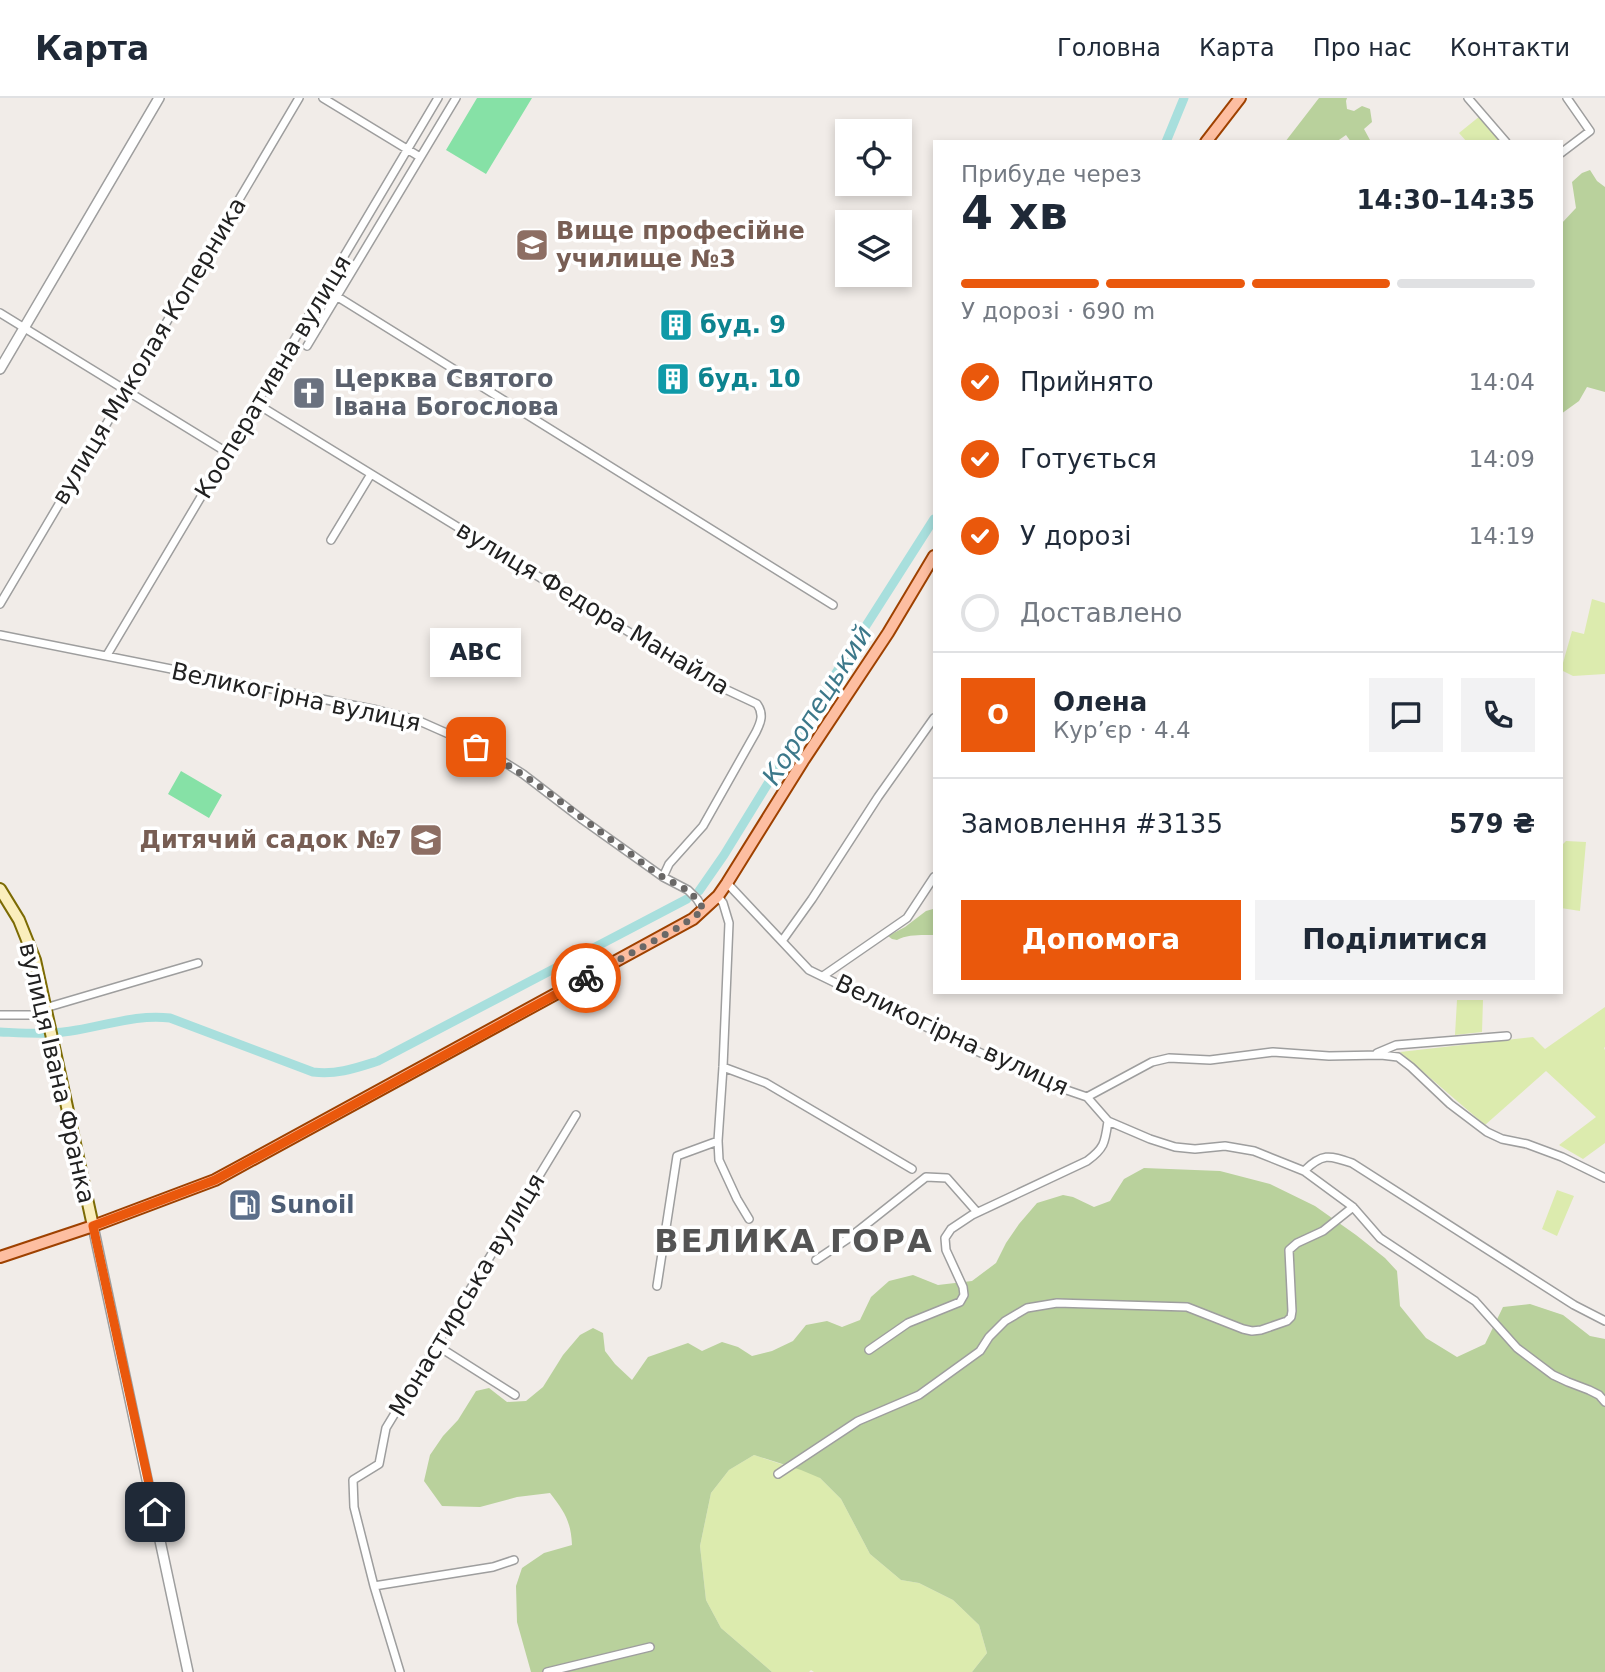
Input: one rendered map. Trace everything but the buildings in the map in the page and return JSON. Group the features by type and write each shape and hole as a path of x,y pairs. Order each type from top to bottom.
{"main road":[{"path":"1208,140 1240,98"},
{"path":"0,1257 93,1226 215,1180 679,927 704,910 727,883 803,761 888,633 933,558"},
{"name":"вулиця Івана Франка","path":"0,889 19,920 32,949 93,1226"}],"street":[{"path":"0,369 159,98"},
{"name":"вулиця Миколая Коперника","path":"0,604 299,98"},
{"path":"323,98 420,157"},
{"name":"Кооперативна вулиця","path":"107,655 438,98"},
{"name":"Кооперативна вулиця","path":"307,346 456,98"},
{"path":"1468,98 1504,140"},
{"path":"1563,151 1590,131 1566,98"},
{"path":"325,289 833,605"},
{"path":"0,313 228,453"},
{"name":"вулиця Федора Манайла","path":"257,404 712,683 757,704 761,710 760,724 756,732 703,827 669,864 663,877"},
{"path":"331,540 371,474"},
{"name":"Великогірна вулиця","path":"0,635 417,720 469,743 514,768 663,877 688,890 704,910"},
{"path":"782,941 933,719"},
{"path":"823,976 907,918 933,879"},
{"name":"Великогірна вулиця","path":"727,883 810,970 961,1044 1052,1085 1087,1097 1152,1062 1169,1058 1210,1060 1273,1052 1329,1056 1373,1055"},
{"path":"718,896 729,923 719,1160 749,1219"},
{"path":"0,1015 47,1015 198,963"},
{"path":"1373,1055 1396,1045 1507,1036"},
{"path":"1373,1055 1398,1057 1450,1104 1487,1132 1562,1157 1605,1178"},
{"path":"723,1067 766,1083 912,1169"},
{"path":"1087,1097 1108,1121 1150,1139 1175,1147 1195,1149 1225,1146 1254,1151 1304,1171 1353,1207 1380,1238 1475,1301 1517,1348 1553,1375 1599,1395 1605,1402"},
{"name":"Монастирська вулиця","path":"400,1672 354,1507 354,1479 379,1464 386,1428 576,1115"},
{"path":"869,1349 908,1323 960,1302 964,1295 963,1287 946,1251 945,1238 951,1228 976,1212 1087,1161 1099,1152 1105,1143 1108,1121"},
{"path":"657,1286 677,1156 718,1141"},
{"path":"1304,1171 1316,1159 1333,1156 1352,1163 1574,1305 1605,1321"},
{"path":"816,1260 849,1238 926,1177 947,1178 976,1212"},
{"path":"778,1474 858,1421 919,1395 980,1351 1005,1321 1027,1308 1057,1303 1187,1307 1252,1331 1286,1321 1291,1317 1292,1311 1289,1250 1297,1243 1323,1231 1353,1207"},
{"name":"вулиця Івана Франка","path":"93,1226 188,1672"},
{"path":"436,1345 515,1395"},
{"path":"374,1586 493,1567 514,1560"},
{"path":"547,1672 650,1647"}],"green space":[{"path":"477,98 532,98 486,174 446,150"},
{"path":"1319,98 1347,98 1347,109 1354,111 1362,106 1370,109 1372,122 1364,129 1370,140 1350,140 1346,135 1339,140 1287,140"},
{"path":"1480,116 1500,140 1465,140 1459,133"},
{"path":"1590,170 1605,187 1605,392 1587,387 1579,401 1563,413 1563,222 1576,208 1572,182"},
{"path":"1592,599 1605,603 1605,674 1573,676 1563,671 1572,631 1584,634"},
{"path":"181,771 222,795 209,818 168,794"},
{"path":"1566,841 1586,842 1580,911 1563,908 1563,844"},
{"path":"933,909 933,935 910,936 897,940 888,936 905,927 926,911"},
{"path":"1457,1000 1483,1000 1482,1032 1455,1035"},
{"path":"1605,1007 1605,1143 1583,1159 1559,1145 1596,1117 1546,1071 1485,1125 1400,1052 1533,1037 1545,1049"},
{"path":"1144,1168 1220,1171 1270,1184 1315,1206 1385,1258 1397,1271 1400,1306 1426,1338 1457,1357 1485,1344 1503,1307 1530,1304 1563,1315 1590,1336 1605,1339 1605,1672 972,1672 987,1653 979,1625 953,1600 919,1583 901,1580 870,1554 841,1499 820,1478 754,1455 729,1470 711,1493 700,1546 706,1600 721,1628 772,1672 531,1672 517,1622 516,1586 522,1568 544,1553 572,1545 570,1529 563,1511 550,1493 517,1497 480,1507 442,1506 424,1481 430,1455 458,1420 476,1391 489,1388 507,1402 526,1401 543,1387 563,1355 580,1335 593,1328 603,1333 605,1351 632,1380 648,1357 688,1343 702,1351 722,1342 738,1347 752,1356 772,1351 793,1341 806,1325 827,1321 842,1327 860,1320 871,1297 889,1281 913,1275 938,1285 972,1281 996,1263 1006,1243 1037,1203 1063,1195 1094,1207 1110,1201 1124,1179"},
{"path":"1557,1190 1574,1196 1557,1236 1542,1229"},
{"path":"754,1455 793,1468 807,1458 820,1478 841,1499 870,1554 901,1580 919,1583 953,1600 979,1625 987,1653 972,1672 772,1672 721,1628 706,1600 700,1546 711,1493 729,1470"}],"waterway":[{"name":"Коропецький","path":"1167,140 1184,98"},
{"name":"Коропецький","path":"699,891 933,521"},
{"name":"Коропецький","path":"0,1032 58,1033 135,1019 170,1018 313,1072 346,1070 378,1061 687,899"}],"way so far":[{"path":"476,747 523,774 663,877 688,890 704,910 693,919 586,978"}],"place":[{"name":"Вище професійне училище №3","path":"532,245"},
{"name":"буд. 9","path":"676,325"},
{"name":"буд. 10","path":"673,379"},
{"name":"Церква Святого Івана Богослова","path":"309,393"},
{"name":"АВС","path":"476,747"},
{"name":"Дитячий садок №7","path":"426,840"},
{"name":"Sunoil","path":"245,1205"}],"district":[{"name":"ВЕЛИКА ГОРА","path":"794,1241"}],"route":[{"path":"155,1512 93,1226 215,1180 586,978"}]}
